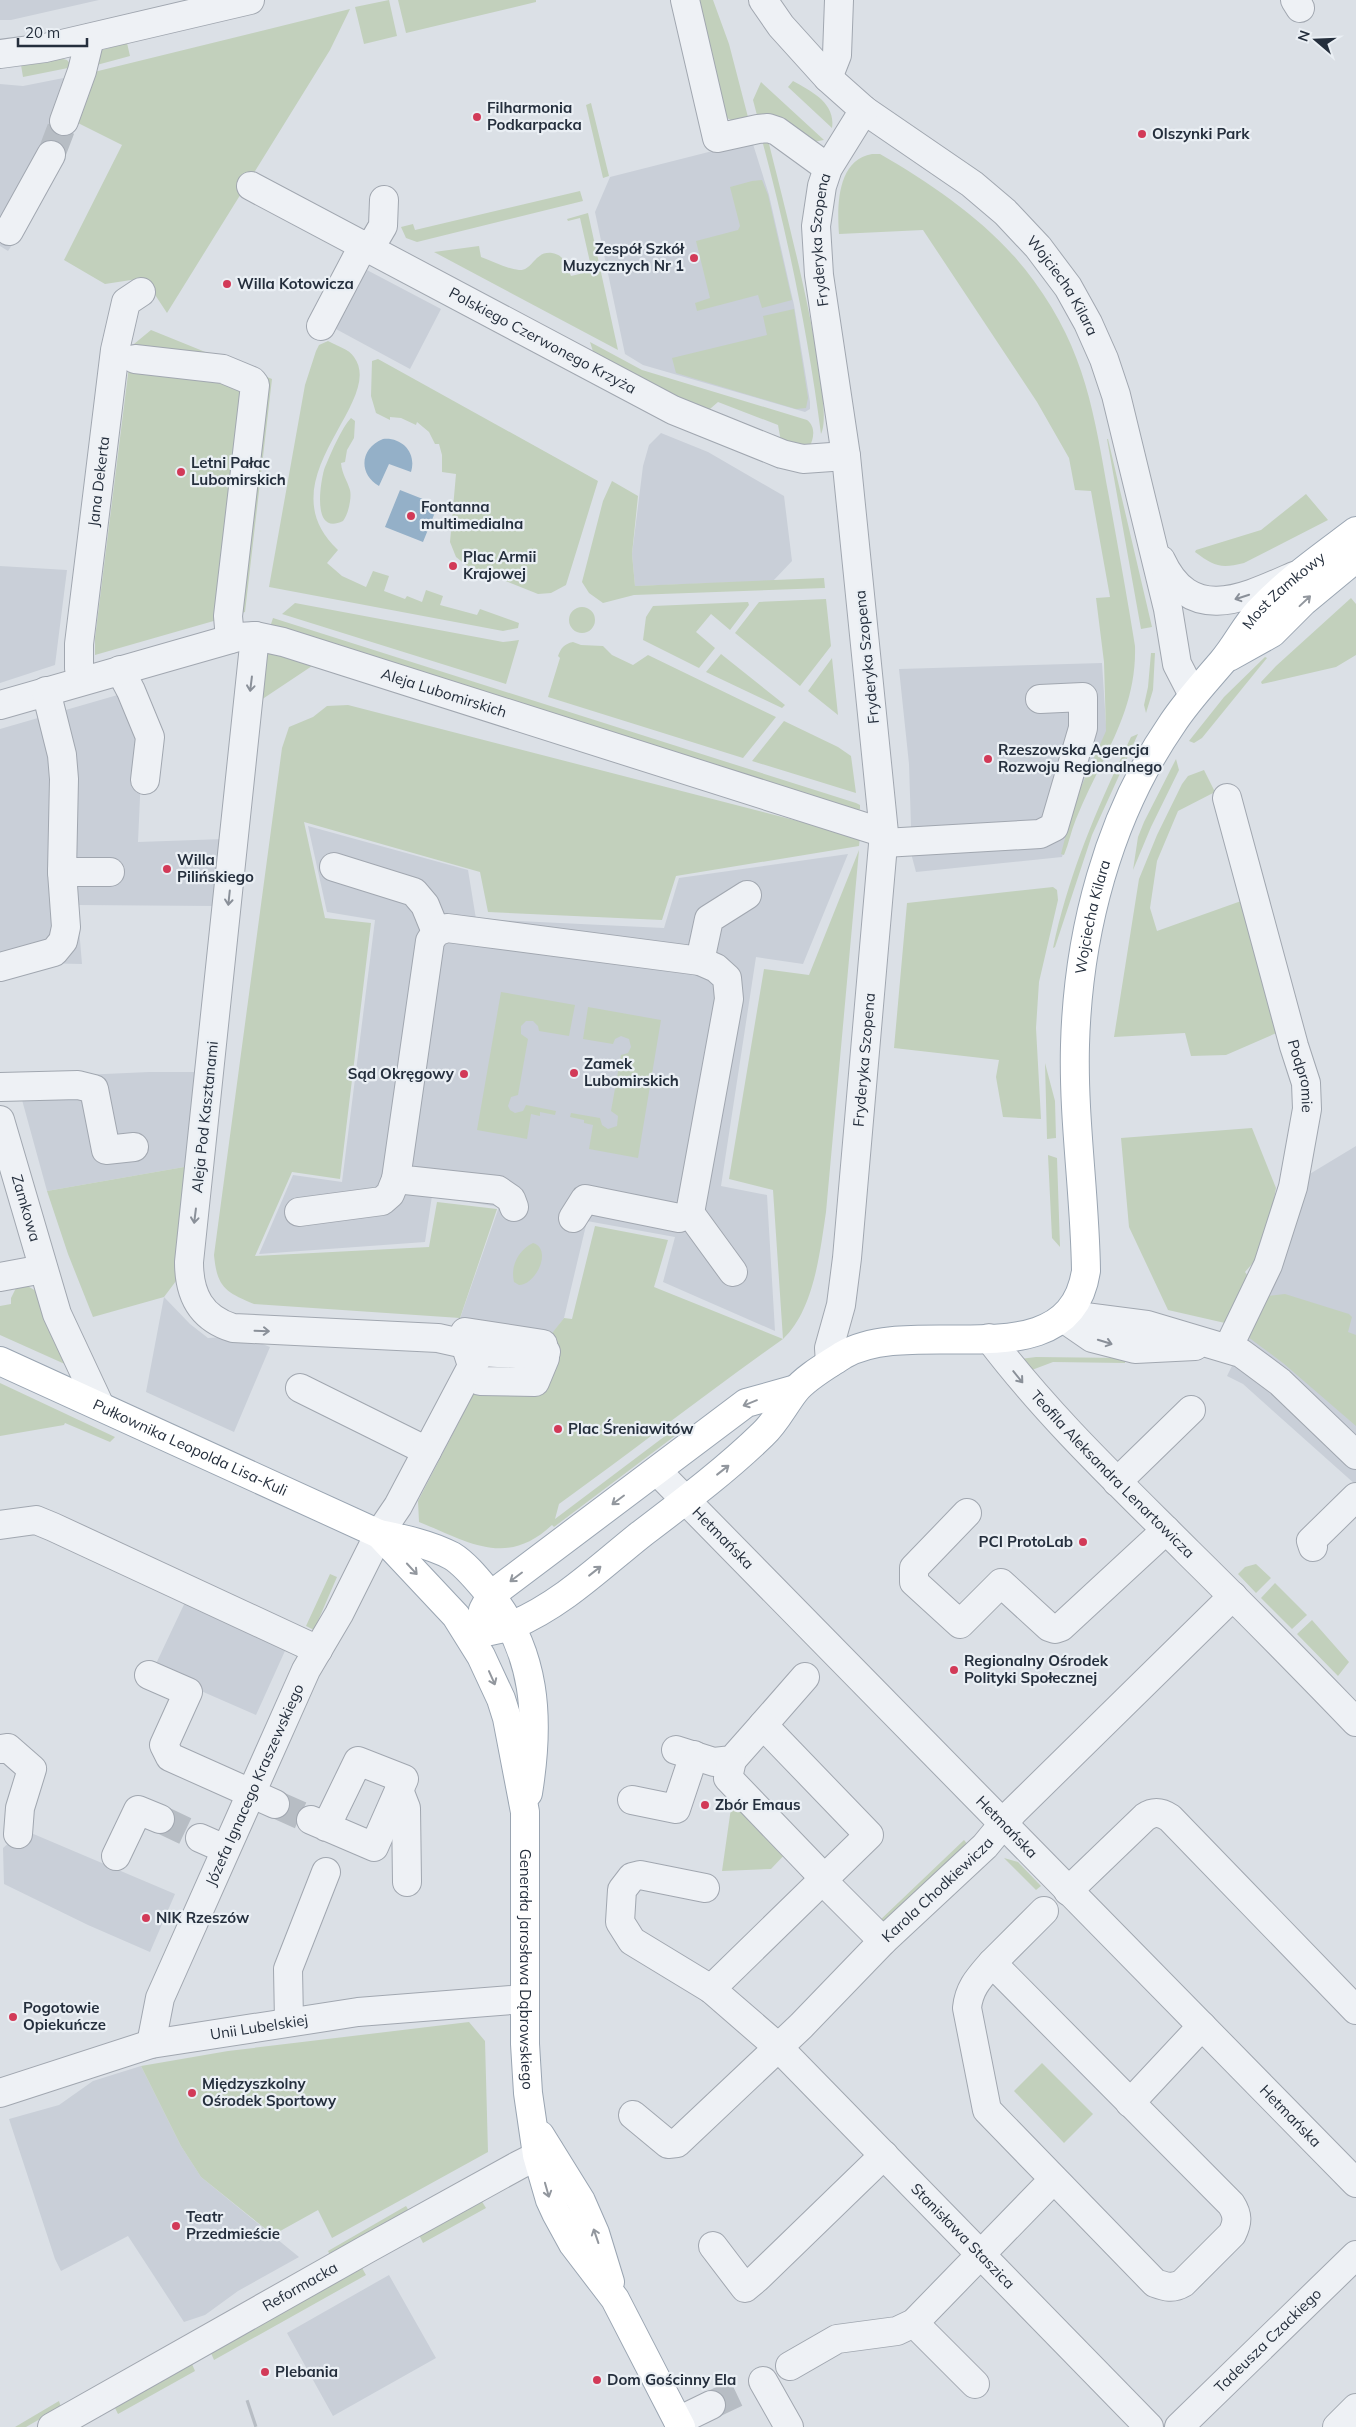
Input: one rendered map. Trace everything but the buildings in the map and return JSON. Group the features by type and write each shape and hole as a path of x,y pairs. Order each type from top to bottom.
{"main road":[{"name":"Most Zamkowy","path":"1193,695 1224,660 1258,612 1303,572 1353,542"},
{"name":"Most Zamkowy","path":"1224,660 1272,633 1303,602 1353,542"},
{"name":"Wojciecha Kilara","path":"1063,1318 1071,1311 1080,1298 1086,1271 1074,1066 1077,1004 1087,929 1102,871 1130,802 1161,742 1193,695"},
{"path":"502,1611 557,1602 765,1433 796,1389 830,1363 850,1352 867,1345 906,1339 1014,1337 1040,1332 1063,1318"},
{"name":"Pułkownika Leopolda Lisa-Kuli","path":"0,1361 379,1534 424,1544 453,1557 476,1578 502,1611"},
{"path":"469,1635 502,1611 657,1471 746,1403 796,1389"},
{"name":"Pułkownika Leopolda Lisa-Kuli","path":"379,1534 445,1604 469,1635"},
{"name":"Generała Jarosława Dąbrowskiego","path":"502,1611 526,1663 534,1714 534,1753 524,1812 524,1999 528,2093 533,2125 543,2153 574,2188 585,2209 595,2232 615,2299 680,2424"},
{"name":"Generała Jarosława Dąbrowskiego","path":"469,1635 492,1677 507,1718 524,1812"}],"street":[{"path":"0,54 45,48 250,0"},
{"path":"685,0 717,138 768,128 777,131 828,168"},
{"path":"763,0 781,26 828,78 864,110"},
{"path":"828,78 837,55 839,0"},
{"path":"64,121 82,71 90,38"},
{"name":"Fryderyka Szopena","path":"830,1363 829,1348 841,1305 846,1258 884,838 846,456 816,247 818,205 828,168 864,110"},
{"name":"Wojciecha Kilara","path":"864,110 972,184 1004,212 1038,247 1068,287 1088,323 1104,358 1116,395 1168,610 1177,664 1193,695"},
{"path":"9,231 51,154"},
{"name":"Polskiego Czerwonego Krzyża","path":"251,186 673,410 782,454 803,459 846,456"},
{"path":"321,326 367,246 383,226 384,200"},
{"name":"Jana Dekerta","path":"82,680 79,668 79,644 115,350 126,302 141,292"},
{"name":"Aleja Pod Kasztanami","path":"135,359 223,369 252,381 255,385 228,616 243,638 189,1262 189,1279 193,1295 200,1307 210,1317 221,1324 233,1328 438,1338 480,1350 543,1344 545,1352 535,1382 480,1381 476,1378 480,1350"},
{"name":"Wojciecha Kilara","path":"1149,536 1169,577 1187,593 1201,600 1210,602 1236,599 1303,572"},
{"name":"Aleja Lubomirskich","path":"0,705 82,680 243,638 291,644 884,838"},
{"path":"120,670 132,691 150,737 145,780"},
{"path":"0,967 54,952 59,948 66,927 62,872 64,779 62,755 46,692"},
{"path":"884,838 1040,834 1054,827 1083,728 1083,697 1040,699"},
{"name":"Podpromie","path":"1222,1346 1268,1265 1293,1187 1307,1108 1306,1083 1301,1062 1294,1046 1227,798"},
{"path":"334,867 414,892 425,905 436,932"},
{"path":"62,872 110,872"},
{"path":"700,961 709,919 747,895"},
{"path":"299,1212 382,1201 390,1194 396,1179 430,941 436,932 447,928 700,961 716,968 727,978 729,999 690,1213 734,1272"},
{"path":"0,1087 78,1085 94,1089 106,1150 134,1147"},
{"name":"Zamkowa","path":"0,1120 66,1336 100,1406"},
{"path":"396,1179 498,1190 511,1199 514,1207"},
{"path":"573,1218 585,1199 679,1218 690,1213"},
{"path":"0,1277 44,1269"},
{"path":"1063,1318 1084,1317 1147,1325 1241,1353 1280,1382 1356,1455"},
{"name":"Teofila Aleksandra Lenartowicza","path":"989,1338 1020,1380 1108,1474 1233,1596 1356,1722"},
{"name":"Józefa Ignacego Kraszewskiego","path":"151,2044 160,1998 225,1849 262,1799 306,1670 339,1614 379,1534 398,1506 480,1350"},
{"path":"300,1388 427,1451"},
{"path":"1108,1474 1191,1410"},
{"name":"Hetmańska","path":"657,1471 1356,2184"},
{"path":"1313,1546 1311,1541 1356,1497"},
{"path":"967,1513 914,1568 913,1576 914,1582 960,1624 1001,1583 1049,1627 1055,1629 1061,1627 1166,1530"},
{"path":"0,1525 36,1520 53,1526 318,1650"},
{"name":"Karola Chodkiewicza","path":"633,2115 668,2144 677,2143 801,2026 883,1941 985,1846 1028,1796 1233,1596"},
{"path":"149,1675 188,1692 164,1745 170,1757 262,1799"},
{"path":"805,1677 732,1760 728,1778 883,1941"},
{"path":"711,1990 869,1835 763,1725"},
{"path":"0,1749 8,1748 32,1769 20,1808 18,1834"},
{"path":"632,1800 676,1809 685,1752 714,1762 732,1760"},
{"path":"399,1790 374,1847 319,1824 358,1760 404,1779 399,1790 406,1808 407,1882"},
{"path":"116,1856 138,1810 160,1820"},
{"path":"1068,1891 1145,1816 1157,1812 1164,1814 1356,2010"},
{"path":"200,1838 225,1849"},
{"path":"289,2021 288,1968 326,1872"},
{"name":"Stanisława Staszica","path":"705,1888 640,1875 632,1877 622,1890 620,1922 632,1941 711,1990 778,2047 1149,2427"},
{"path":"992,1964 1231,2204 1236,2214 1237,2224 1225,2241 1183,2283 1175,2287 1164,2287 1155,2283 987,2110 967,2008 968,1996 974,1983 992,1964 1044,1911"},
{"name":"Unii Lubelskiej","path":"0,2093 151,2044 289,2021 358,2012 524,1999"},
{"path":"1130,2103 1202,2026"},
{"name":"Reformacka","path":"52,2427 543,2153"},
{"path":"713,2246 744,2288 758,2278 884,2155"},
{"path":"789,2427 768,2378 837,2339 897,2331 914,2323 1054,2180"},
{"name":"Tadeusza Czackiego","path":"1179,2427 1356,2255"},
{"path":"914,2323 976,2384"},
{"path":"680,2424 711,2405"},
{"path":"1337,2427 1356,2408"}],"shaded area":[{"path":"0,0 99,0 11,20 0,20"},
{"path":"94,72 76,122 29,219 8,251 0,246 0,84 23,86"},
{"name":"Zespół Szkół Muzycznych Nr 1","path":"752,141 769,195 794,305 810,402 810,409 805,412 643,365 625,354 595,212 610,177"},
{"path":"365,269 441,309 410,369 334,328"},
{"path":"661,433 708,452 784,496 792,561 773,581 635,586 632,554 643,466 649,445"},
{"path":"0,566 67,570 55,665 0,683"},
{"path":"1102,663 1106,725 1116,727 1075,816 1062,857 916,872 912,857 909,764 899,669"},
{"path":"121,694 142,753 138,842 224,839 216,906 77,905 82,964 33,963 0,972 0,729"},
{"path":"308,826 468,870 476,919 664,928 679,878 848,854 803,964 756,957 721,1186 767,1195 775,1331 663,1282 675,1237 587,1221 564,1318 545,1343 457,1327 499,1207 432,1196 425,1242 259,1254 293,1175 342,1182 375,920 327,912"},
{"path":"149,1072 200,1072 191,1162 184,1167 47,1191 16,1078"},
{"path":"1356,1146 1356,1485 1243,1384 1227,1376 1280,1269 1308,1175"},
{"path":"164,1297 190,1324 208,1338 243,1336 270,1347 234,1432 146,1392"},
{"path":"188,1596 289,1642 256,1715 153,1670"},
{"path":"24,1830 175,1894 150,1952 88,1925 4,1884 3,1848"},
{"path":"141,2066 181,2146 201,2177 299,2257 238,2291 205,2315 184,2322 128,2236 61,2271 55,2259 9,2119 59,2105 93,2081"},
{"path":"389,2275 436,2358 333,2416 287,2333"}],"green space":[{"path":"389,0 397,36 364,44 355,7"},
{"path":"398,0 536,0 536,2 406,33"},
{"path":"695,0 713,0 729,44 749,121 735,122 725,117"},
{"path":"350,9 330,50 167,313 144,278 105,284 64,260 122,145 76,122 94,72"},
{"path":"127,43 130,56 93,66 102,50"},
{"path":"59,58 67,60 73,67 23,77 21,65"},
{"path":"793,81 821,99 826,105 832,119 832,128 788,87"},
{"path":"761,82 824,140 813,142 758,119 753,100"},
{"path":"591,103 609,176 603,178 586,105"},
{"path":"762,140 769,144 805,294 821,382 824,415 821,434 796,286"},
{"path":"872,154 880,154 943,194 983,226 1019,261 1052,307 1066,333 1085,384 1098,438 1129,609 1135,646 1134,670 1124,714 1076,819 1064,855 1061,854 1074,803 1106,731 1104,662 1096,598 1110,597 1091,491 1075,490 1069,458 1037,402 923,230 839,234 839,198 846,175 852,165 860,158"},
{"path":"762,180 768,195 792,300 762,308 758,295 697,311 695,303 710,298 696,241 738,230 740,226 730,187"},
{"path":"580,191 583,201 417,242 406,238 401,227 413,224 415,230"},
{"path":"588,213 618,350 434,252 479,246 481,257 505,267 519,270 528,267 541,255 552,253 563,259 571,276 592,271 580,218 568,221 567,219"},
{"path":"794,309 808,398 806,408 796,409 676,373 672,358 767,335 763,316"},
{"path":"151,330 272,379 245,612 95,655 95,638 130,358 134,344"},
{"path":"328,341 352,354 360,375 355,396 319,470 314,497 319,523 338,550 327,563 342,576 366,587 373,571 389,576 384,591 405,599 407,596 422,602 426,590 443,596 440,605 477,615 480,609 519,623 518,628 503,631 269,587 305,385 319,345"},
{"path":"590,342 642,370 807,420 813,429 809,448 782,447 778,425 718,402 703,415 597,364"},
{"path":"378,359 598,481 566,585 551,593 538,594 466,565 456,557 450,542 456,474 442,472 442,455 439,444 435,444 429,432 417,422 416,425 401,418 390,417 390,420 376,413 371,396 372,361"},
{"path":"351,418 355,421 354,438 347,450 345,462 341,463 343,474 350,490 350,502 343,521 333,524 326,521 320,507 322,477 336,443"},
{"path":"1108,439 1152,627 1141,629"},
{"path":"612,481 638,496 632,554 635,586 824,578 825,588 634,595 603,603 589,593 582,582 603,501"},
{"path":"1306,494 1328,520 1244,563 1229,566 1218,565 1195,552 1196,550 1261,530"},
{"path":"1351,598 1356,604 1356,655 1336,667 1262,684 1261,682 1276,666"},
{"path":"826,599 831,646 800,686 735,633 759,602"},
{"path":"748,602 749,605 730,630 711,614 696,632 715,648 699,668 643,640 646,617 653,606"},
{"path":"295,603 503,642 519,640 506,684 282,614"},
{"path":"582,607 591,611 595,620 591,629 582,633 573,629 569,620 573,611"},
{"path":"273,618 856,803 860,805 860,809 857,812 270,627"},
{"path":"573,642 581,645 603,646 612,655 633,665 648,655 776,717 743,758 548,697 560,658 558,656 559,653 565,645"},
{"path":"272,652 315,664 255,704 266,654"},
{"path":"1151,653 1155,653 1153,690 1146,713 1144,705 1148,687"},
{"path":"721,654 785,705 782,708 706,672"},
{"path":"1265,657 1267,658 1202,738 1194,743 1189,741 1224,697"},
{"path":"832,658 838,715 808,691"},
{"path":"348,705 860,837 859,846 676,876 662,920 488,912 480,872 304,822 325,918 371,923 340,1179 292,1172 255,1256 429,1247 437,1202 497,1209 460,1318 254,1304 229,1292 220,1281 215,1266 214,1255 282,748 289,727 313,717 327,706"},
{"path":"784,721 838,747 851,756 856,793 752,761"},
{"path":"1138,734 1092,835 1055,947 1053,948 1067,893 1086,840 1107,788 1131,737"},
{"path":"1176,759 1179,770 1151,827 1133,870 1138,837"},
{"path":"1204,770 1215,792 1178,811 1157,861 1150,908 1157,931 1244,900 1281,1031 1226,1055 1191,1056 1185,1033 1114,1037 1139,879 1157,835 1182,784 1188,776"},
{"path":"859,850 826,1212 821,1245 809,1297 794,1327 783,1339 773,1190 729,1179 764,969 809,975"},
{"path":"1053,887 1057,890 1058,900 1039,982 1036,1028 1041,1119 1003,1117 996,1077 999,1060 894,1048 907,903"},
{"path":"501,992 575,1005 569,1036 539,1031 538,1026 533,1021 526,1021 521,1026 521,1034 528,1039 518,1095 511,1097 508,1106 515,1113 523,1111 526,1105 556,1111 555,1115 540,1112 540,1116 531,1114 527,1139 477,1130"},
{"path":"588,1007 661,1020 638,1158 589,1149 593,1125 584,1123 584,1120 570,1117 571,1113 600,1118 602,1125 608,1129 617,1126 618,1116 611,1111 621,1055 628,1053 631,1047 629,1039 621,1036 615,1039 613,1044 583,1039"},
{"path":"1045,1063 1055,1101 1056,1138 1047,1139"},
{"path":"1252,1128 1276,1188 1266,1243 1259,1256 1245,1272 1248,1276 1225,1323 1168,1310 1129,1227 1121,1138"},
{"path":"1048,1155 1057,1158 1060,1247 1052,1238"},
{"path":"191,1162 182,1273 164,1297 93,1317 68,1254 47,1191 184,1167"},
{"name":"Plac Śreniawitów","path":"595,1226 668,1240 654,1287 783,1339 559,1504 555,1519 681,1424 684,1429 554,1527 552,1525 535,1538 519,1545 503,1548 487,1547 454,1537 419,1522 418,1501 480,1381 535,1382 545,1342 564,1318 572,1319"},
{"path":"533,1243 542,1252 540,1266 531,1279 519,1285 514,1282 513,1270 515,1264 520,1254"},
{"path":"26,1285 36,1291 67,1365 0,1335 0,1306 11,1304 11,1298 16,1288"},
{"path":"1285,1294 1349,1314 1352,1317 1348,1332 1356,1335 1356,1426 1283,1363 1244,1334 1268,1296"},
{"path":"1036,1357 1125,1358 1125,1363 1053,1362 1024,1373 1020,1359"},
{"path":"0,1383 115,1437 110,1442 65,1423 64,1425 0,1436"},
{"path":"1256,1564 1271,1578 1256,1593 1238,1574 1245,1567"},
{"path":"330,1574 337,1577 314,1630 306,1626"},
{"path":"1275,1583 1307,1615 1292,1629 1261,1598"},
{"path":"1312,1620 1349,1662 1338,1676 1297,1634"},
{"path":"733,1794 788,1851 771,1869 722,1871"},
{"path":"964,1840 969,1846 890,1922 877,1923"},
{"path":"1004,1858 1018,1862 1041,1886 1036,1890"},
{"path":"469,2022 485,2041 488,2152 332,2238 318,2210 273,2235 201,2177 181,2146 141,2066 228,2051"},
{"path":"1042,2063 1093,2114 1064,2143 1014,2091"},
{"path":"481,2200 486,2208 423,2243 419,2235"},
{"path":"406,2206 409,2211 330,2255 328,2251"},
{"path":"362,2268 366,2275 214,2360 211,2353"},
{"path":"192,2364 195,2371 118,2414 115,2408"},
{"path":"59,2401 61,2407 26,2427 15,2427"}],"water":[{"path":"383,439 390,439 402,444 410,453 412,465 411,472 389,464 379,486 368,475 364,461 370,448"},
{"name":"Fontanna multimedialna","path":"400,490 438,505 423,542 385,527"}],"tunnel":[{"path":"51,155 64,121"},
{"path":"275,1804 311,1820"},
{"path":"160,1819 200,1838"},
{"path":"711,2405 747,2388"}],"place":[{"name":"Filharmonia Podkarpacka","path":"477,117"},
{"name":"Olszynki Park","path":"1142,134"},
{"name":"Zespół Szkół Muzycznych Nr 1","path":"694,258"},
{"name":"Willa Kotowicza","path":"227,284"},
{"name":"Letni Pałac Lubomirskich","path":"181,472"},
{"name":"Fontanna multimedialna","path":"411,516"},
{"name":"Plac Armii Krajowej","path":"453,566"},
{"name":"Rzeszowska Agencja Rozwoju Regionalnego","path":"988,759"},
{"name":"Willa Pilińskiego","path":"167,869"},
{"name":"Zamek Lubomirskich","path":"574,1073"},
{"name":"Sąd Okręgowy","path":"464,1074"},
{"name":"Plac Śreniawitów","path":"558,1429"},
{"name":"PCI ProtoLab","path":"1083,1542"},
{"name":"Regionalny Ośrodek Polityki Społecznej","path":"954,1670"},
{"name":"Zbór Emaus","path":"705,1805"},
{"name":"NIK Rzeszów","path":"146,1918"},
{"name":"Pogotowie Opiekuńcze","path":"13,2017"},
{"name":"Międzyszkolny Ośrodek Sportowy","path":"192,2093"},
{"name":"Teatr Przedmieście","path":"176,2226"},
{"name":"Plebania","path":"265,2372"},
{"name":"Dom Gościnny Ela","path":"597,2380"}]}
